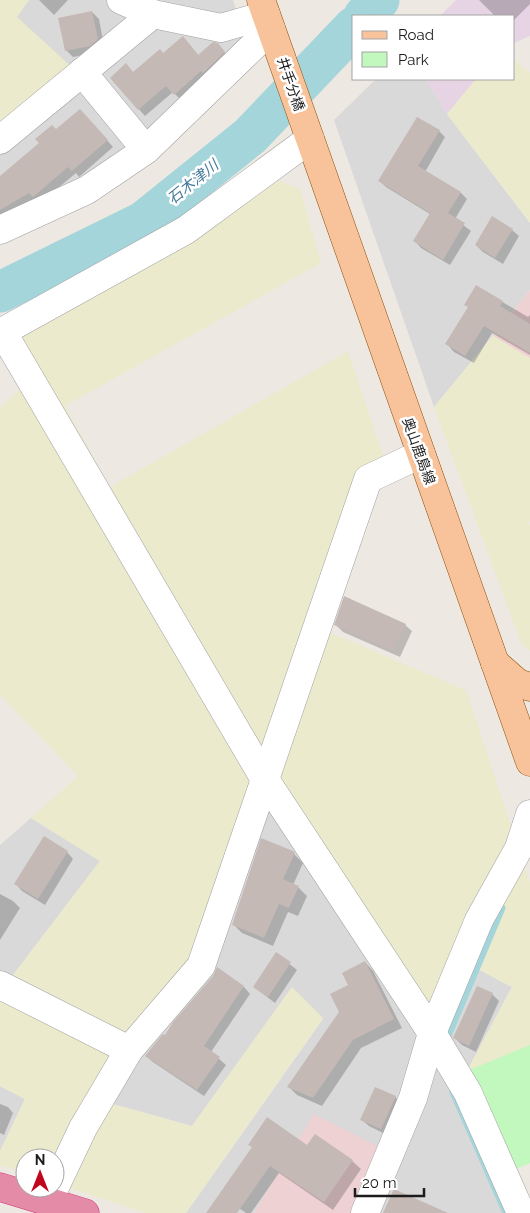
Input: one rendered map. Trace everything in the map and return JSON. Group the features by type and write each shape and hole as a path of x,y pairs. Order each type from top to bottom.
{"highway":[{"path":"0,1187 15,1188"},
{"path":"62,1198 86,1213"}],"main road":[{"name":"井手分橋","path":"266,15 310,139"},
{"name":"奥山鹿島線","path":"310,139 530,762"},
{"path":"495,662 518,683 530,686"}],"street":[{"path":"121,0 153,14 221,28 266,15"},
{"path":"0,140 153,14"},
{"path":"0,230 87,190 146,150 266,15"},
{"path":"82,72 146,150"},
{"path":"310,139 186,230 1,332 264,778 439,1045 468,1093 521,1213"},
{"path":"65,1166 83,1128 128,1050 201,966 368,479 421,454"},
{"path":"365,1213 413,1098 439,1045 479,920 519,848 530,814"},
{"path":"0,985 128,1050"}],"shaded area":[{"path":"0,0 29,0 17,17 76,71 0,131"},
{"path":"29,0 233,0 253,58 150,155 0,232 0,131 16,17"},
{"path":"456,0 530,0 530,36 515,43 515,15 441,15"},
{"path":"515,60 530,73 530,223 447,114 475,80 515,80"},
{"path":"375,80 427,80 447,114 530,223 530,290 434,407 334,120"},
{"path":"427,80 475,80 447,114"},
{"path":"275,179 300,189 321,263 65,406 110,487 348,351 385,461 314,626 466,690 530,883 530,1045 467,1071 512,987 455,957 429,1010 262,755 194,961 91,1098 192,1126 292,987 323,1018 186,1213 145,1213 65,1186 65,1148 15,1148 15,1170 0,1165 0,1151 25,1099 0,1086 0,992 100,861 31,818 78,776 0,695 0,408 35,374 19,331"},
{"path":"530,290 530,358 493,336"},
{"path":"493,336 530,358 530,520 528,524 530,525 530,651 521,643 434,407"},
{"path":"262,754 455,957 512,987 467,1071 529,1213 353,1213 315,1115 254,1213 186,1213 323,1019 292,988 192,1126 91,1098"},
{"path":"31,818 100,861 0,992 0,845"},
{"path":"0,1086 25,1099 0,1151"},
{"path":"314,1114 381,1148 353,1213 254,1213"}],"green space":[{"path":"530,1045 530,1163 511,1171 467,1071"}],"building":[{"path":"92,11 98,39 90,46 65,51 58,18"},
{"path":"183,36 198,55 213,42 218,43 225,52 203,73 201,71 174,95 166,86 138,110 110,78 126,63 133,72 160,49 163,53"},
{"path":"80,109 108,140 72,171 68,167 33,197 29,193 0,210 0,176 39,143 35,139 52,125 56,129"},
{"path":"417,117 440,130 418,166 461,192 448,213 465,223 443,260 413,241 430,213 378,181"},
{"path":"492,216 513,229 495,258 475,245"},
{"path":"476,285 503,301 500,306 530,324 530,353 484,326 465,356 445,344 468,307 464,305"},
{"path":"344,596 406,624 393,651 334,625"},
{"path":"44,836 68,851 38,899 14,884"},
{"path":"261,838 295,853 283,879 299,886 289,908 279,904 264,938 232,925"},
{"path":"276,952 291,962 268,997 253,987"},
{"path":"365,961 394,1019 353,1040 313,1098 287,1087 339,1012 330,994 348,985 342,973"},
{"path":"217,967 244,986 204,1046 220,1057 197,1090 145,1056 163,1034 165,1035 173,1022 213,976"},
{"path":"477,986 493,993 469,1046 453,1038"},
{"path":"375,1087 396,1096 381,1129 360,1120"},
{"path":"267,1117 307,1145 315,1134 353,1160 324,1202 270,1166 237,1213 206,1213 252,1147 248,1145"},
{"path":"394,1189 448,1213 383,1213"}],"waterway":[{"name":"石木津川","path":"365,15 379,0"},
{"name":"石木津川","path":"0,292 143,222 250,136 352,29"},
{"path":"445,1043 502,908"},
{"path":"453,1092 506,1213"}]}
